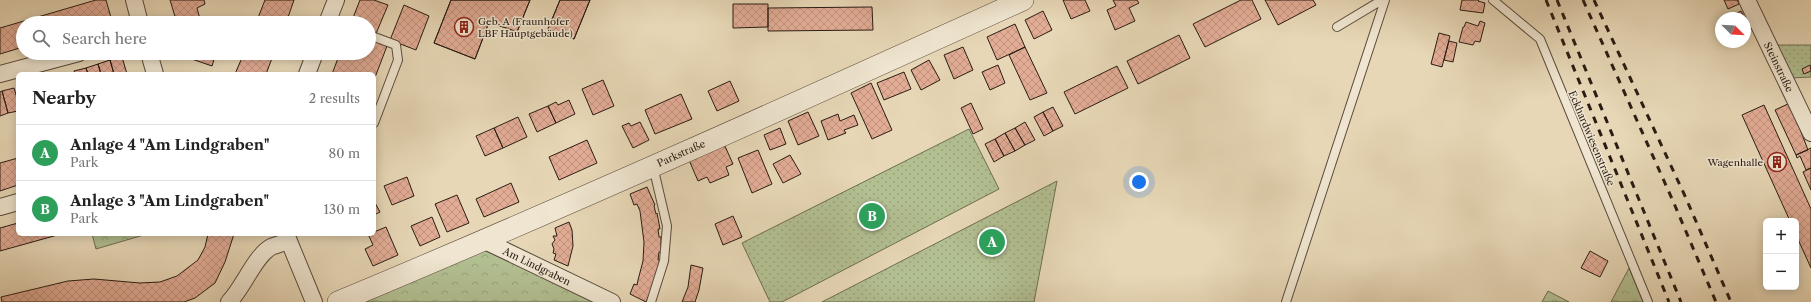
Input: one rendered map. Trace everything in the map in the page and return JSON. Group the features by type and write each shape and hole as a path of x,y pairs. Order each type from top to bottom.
{"street":[{"path":"134,0 138,16"},
{"path":"333,16 336,0"},
{"name":"Parkstraße","path":"338,302 653,166 1023,0"},
{"name":"Steinstraße","path":"1747,0 1811,133"},
{"path":"0,74 53,60"},
{"path":"151,60 154,72"},
{"path":"308,72 312,60"},
{"path":"0,207 16,203"},
{"path":"229,302 241,288 255,265 270,248 287,237 314,302"},
{"name":"Am Lindgraben","path":"483,240 612,302"}],"lane":[{"path":"1337,27 1382,0"},
{"path":"1286,302 1385,0"},
{"name":"Eckhardwiesenstraße","path":"1493,0 1540,39 1648,302"},
{"path":"376,38 396,45 398,60 376,119"},
{"path":"650,302 664,262 667,226 660,190 653,166"}],"green space":[{"path":"1776,45 1811,45 1811,77 1791,78"},
{"path":"969,129 999,189 782,302 770,302 742,243"},
{"path":"1057,181 1034,302 822,302"},
{"path":"93,236 140,236 96,249"},
{"path":"481,249 600,302 366,302"},
{"path":"1629,268 1643,302 1611,302"},
{"path":"1548,291 1569,302 1542,302"}],"building":[{"path":"96,0 106,0 111,16 41,16"},
{"path":"170,0 204,0 205,4 197,8 199,16 175,16"},
{"path":"265,0 294,0 288,16 259,16"},
{"path":"360,0 374,0 388,5 376,34 376,16 354,16"},
{"name":"Geb. A (Fraunhofer LBF Hauptgebäude)","path":"451,0 530,0 517,32 489,22 475,59 434,43"},
{"name":"Geb. A (Fraunhofer LBF Hauptgebäude)","path":"451,0 530,0 517,32 489,22 475,59 434,43"},
{"name":"Geb. A (Fraunhofer LBF Hauptgebäude)","path":"560,0 590,0 574,39 548,29"},
{"name":"Geb. A (Fraunhofer LBF Hauptgebäude)","path":"560,0 590,0 574,39 548,29"},
{"path":"1063,0 1085,0 1090,11 1071,19"},
{"path":"1113,0 1137,0 1139,3 1129,8 1135,21 1115,30 1107,10 1116,6"},
{"path":"1241,0 1252,0 1261,19 1205,47 1193,24"},
{"path":"1265,0 1313,0 1316,5 1278,25"},
{"path":"1462,0 1479,0 1478,1 1485,3 1483,13 1460,10"},
{"path":"1724,0 1737,0 1739,4 1728,9"},
{"path":"733,4 768,4 768,27 733,28"},
{"path":"404,5 429,16 416,50 390,40"},
{"path":"872,7 873,30 768,31 768,8"},
{"path":"1043,11 1052,30 1034,39 1025,20"},
{"path":"1480,21 1485,23 1480,42 1475,41 1473,45 1459,42 1466,22 1478,26"},
{"path":"16,23 16,49 0,54 0,28"},
{"path":"1015,24 1025,47 997,60 987,37"},
{"path":"1439,33 1450,36 1442,67 1431,64"},
{"path":"1179,35 1190,58 1138,84 1127,61"},
{"path":"1449,41 1457,43 1453,62 1444,60"},
{"path":"376,42 387,46 376,75 376,72 333,72 337,60 376,60"},
{"path":"963,47 973,70 954,79 944,55"},
{"path":"1025,47 1047,93 1030,100 1009,55"},
{"path":"110,60 123,60 126,72 113,72"},
{"path":"110,60 113,72 100,72 98,64"},
{"path":"195,60 214,60 212,66"},
{"path":"241,60 271,60 267,72 236,72"},
{"path":"929,60 940,80 921,90 911,70"},
{"path":"98,64 100,72 87,72 86,68"},
{"path":"998,65 1005,83 990,90 982,72"},
{"path":"1810,65 1811,71 1804,74 1802,69"},
{"path":"1117,66 1128,88 1075,114 1064,92"},
{"path":"86,68 87,72 74,72"},
{"path":"904,72 911,89 884,100 877,83"},
{"path":"603,80 614,106 593,115 582,89"},
{"path":"730,81 739,101 717,111 708,91"},
{"path":"871,83 892,130 872,139 851,93"},
{"path":"14,88 16,94 16,111 8,113 2,91"},
{"path":"2,91 8,113 0,116 0,92"},
{"path":"681,94 692,119 655,134 645,110"},
{"path":"569,100 575,114 556,123 548,106 556,102 558,105"},
{"path":"971,103 983,129 973,134 961,108"},
{"path":"1790,103 1808,150 1796,155 1775,110"},
{"name":"Wagenhalle","path":"1764,105 1811,209 1811,268 1799,242 1799,218 1789,218 1742,115"},
{"path":"548,106 556,123 537,132 529,114"},
{"path":"1053,107 1063,126 1053,131 1043,112"},
{"path":"808,112 819,136 798,145 788,121"},
{"path":"1043,112 1053,131 1044,136 1034,117"},
{"path":"838,114 840,121 854,115 858,125 844,130 846,133 828,140 821,121"},
{"path":"518,117 527,137 503,148 494,128"},
{"path":"640,122 649,140 633,148 622,126 629,123 631,126"},
{"path":"1025,122 1035,140 1025,145 1015,128"},
{"path":"494,128 503,148 485,156 476,136"},
{"path":"780,128 786,144 770,150 764,135"},
{"path":"1015,128 1025,145 1015,151 1005,133"},
{"path":"1005,133 1015,151 1004,156 995,139"},
{"path":"995,139 1004,156 994,162 985,144"},
{"path":"587,140 597,163 559,180 549,157"},
{"path":"724,144 733,164 726,167 729,175 710,183 707,177 698,181 689,160"},
{"path":"1811,148 1811,168 1806,170 1800,156 1797,158 1796,155"},
{"path":"758,150 772,184 752,193 738,158"},
{"path":"790,155 801,174 783,183 773,164"},
{"path":"16,159 16,186 0,191 0,163"},
{"path":"1811,168 1811,190 1803,172"},
{"path":"407,177 414,196 392,205 384,186"},
{"path":"511,183 519,202 484,217 476,199"},
{"path":"647,187 655,205 656,214 657,213 660,229 658,229 659,237 661,237 661,252 659,252 658,260 660,260 651,291 646,302 630,294 634,284 637,285 643,261 644,242 640,211 637,204 634,205 630,194"},
{"path":"457,195 469,223 447,232 435,204"},
{"path":"376,205 380,212 376,214"},
{"path":"733,216 742,237 723,245 715,224"},
{"path":"432,217 440,237 420,246 411,226"},
{"path":"569,222 572,230 573,246 568,266 554,260 556,254 553,253 554,249 552,244 555,240 553,236 557,236 555,228"},
{"path":"16,224 16,236 54,236 0,251 0,228"},
{"path":"386,227 398,255 373,266 365,249 373,245 369,236 376,236 376,231"},
{"path":"208,236 233,236 225,262 215,283 195,298 184,302 2,302 1,297 68,281 94,279 140,283 160,282 177,276 198,260 205,247"},
{"path":"1590,251 1608,261 1600,277 1581,268"},
{"path":"691,265 703,268 699,290 695,302 682,302 688,287"}],"railway":[{"path":"1546,0 1669,302"},
{"path":"1557,0 1681,302"},
{"path":"1583,0 1673,201 1716,302"},
{"path":"1594,0 1685,196 1731,302"}],"place":[{"name":"Geb. A (Fraunhofer LBF Hauptgebäude)","path":"464,27"},
{"name":"Wagenhalle","path":"1777,162"},
{"name":"Anlage 3 \"Am Lindgraben\"","path":"872,216"},
{"name":"Anlage 4 \"Am Lindgraben\"","path":"992,242"}]}
